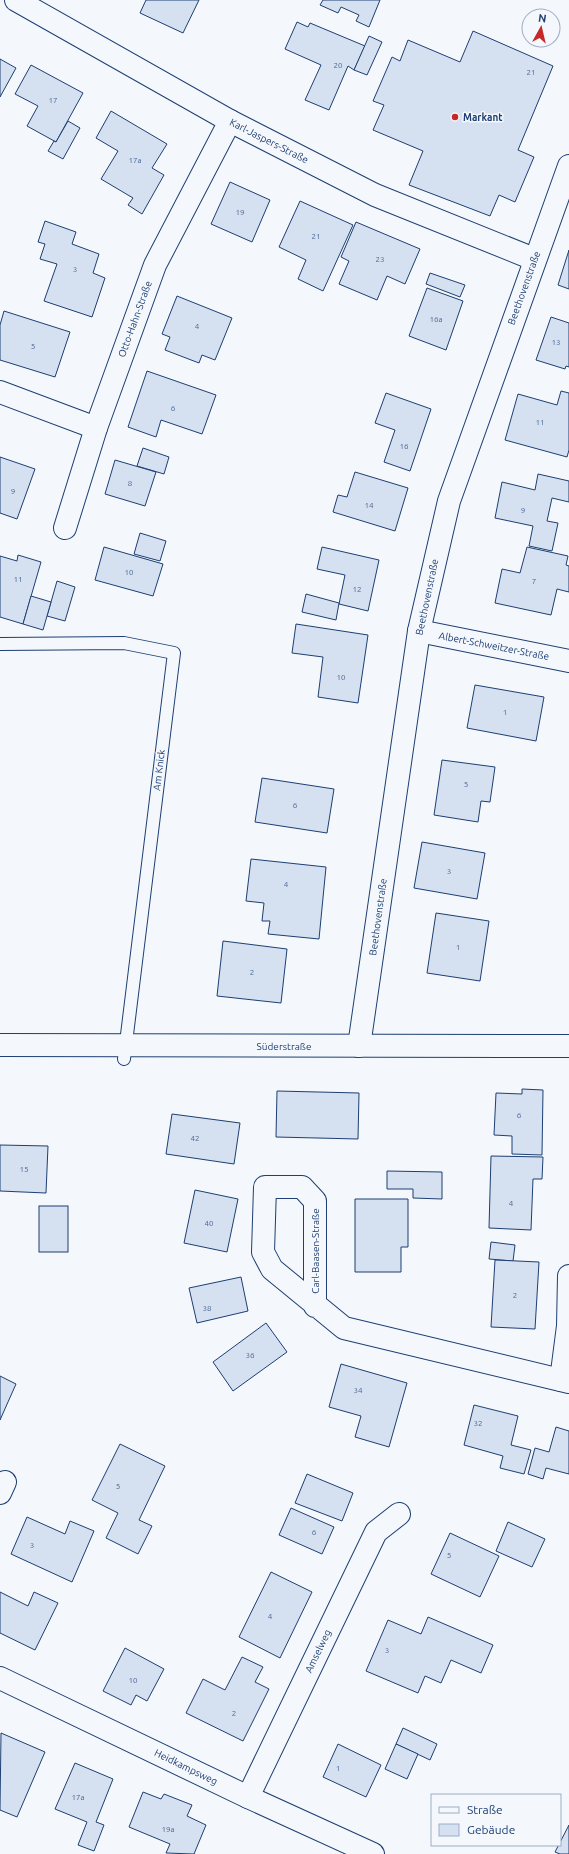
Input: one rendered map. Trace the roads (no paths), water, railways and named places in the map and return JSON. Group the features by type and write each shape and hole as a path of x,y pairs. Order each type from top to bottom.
{"street":[{"name":"Karl-Jaspers-Straße","path":"16,0 230,121 375,195 534,259"},
{"name":"Otto-Hahn-Straße","path":"65,528 96,428 155,265 230,121"},
{"name":"Beethovenstraße","path":"359,1046 419,631 449,501 534,259 569,166"},
{"path":"0,392 96,428"},
{"name":"Albert-Schweitzer-Straße","path":"419,631 569,661"},
{"name":"Süderstraße","path":"0,1044 125,1052 359,1046 569,1046"},
{"name":"Carl-Baasen-Straße","path":"315,1306 315,1201 302,1187 265,1187 263,1252 272,1270 315,1306 344,1328 565,1381"},
{"path":"565,1381 569,1276"},
{"name":"Amselweg","path":"248,1797 376,1532 399,1514"},
{"name":"Heidkampsweg","path":"0,1678 248,1797 372,1854"}],"lane":[{"name":"Am Knick","path":"0,644 124,643 174,654 125,1052"}],"place":[{"name":"Markant","path":"455,117"}]}
